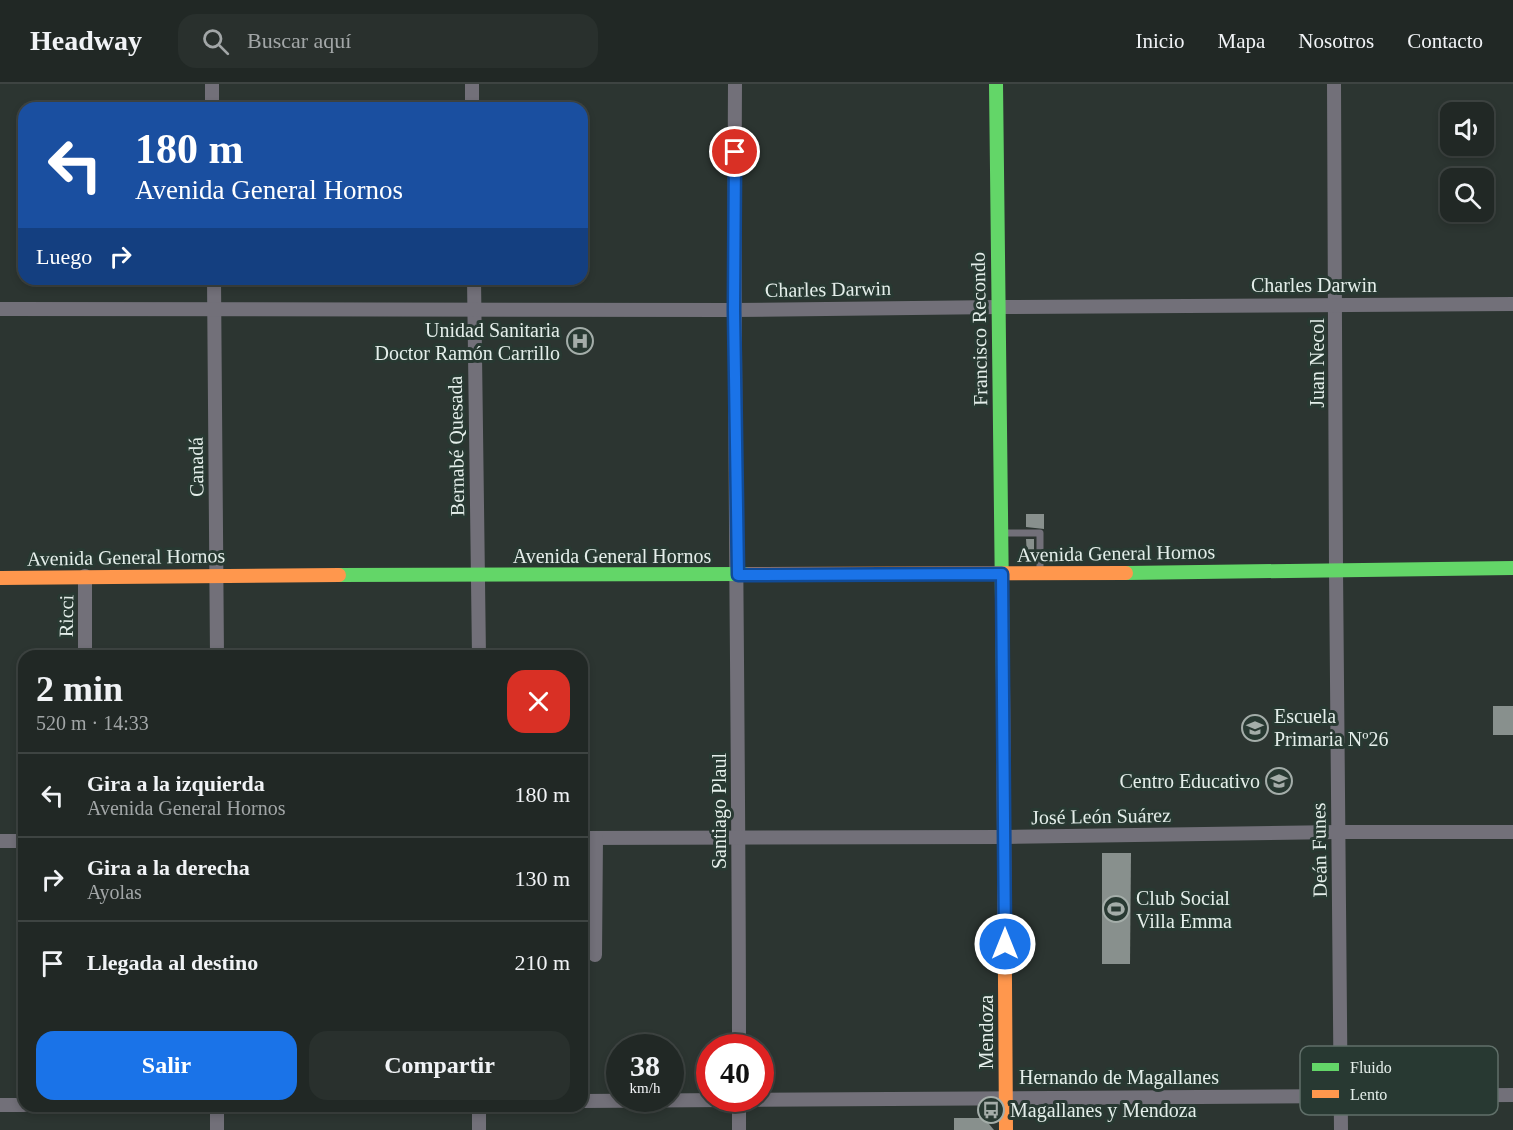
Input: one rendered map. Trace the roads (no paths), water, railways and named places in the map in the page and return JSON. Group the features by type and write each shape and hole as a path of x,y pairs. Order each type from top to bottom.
{"street":[{"path":"212,84 212,102"},
{"path":"472,84 472,102"},
{"name":"Santiago Plaul","path":"735,84 734,310 738,575 739,1034"},
{"name":"Francisco Recondo","path":"996,84 1002,574"},
{"name":"Juan Necol","path":"1334,84 1335,569"},
{"name":"Canadá","path":"214,285 217,650"},
{"name":"Bernabé Quesada","path":"474,285 479,650"},
{"name":"Charles Darwin","path":"0,309 734,310 1513,304"},
{"name":"Avenida General Hornos","path":"0,578 217,575 1002,574 1513,568"},
{"name":"Deán Funes","path":"1335,569 1340,1046"},
{"name":"Mendoza","path":"1002,574 1006,1130"},
{"name":"Ricci","path":"85,650 86,576"},
{"name":"José León Suárez","path":"588,838 1513,832"},
{"path":"595,955 596,838"},
{"path":"0,841 18,841"},
{"name":"Hernando de Magallanes","path":"774,1099 1300,1095"},
{"name":"Hernando de Magallanes","path":"588,1101 696,1100"},
{"path":"0,1105 18,1105"},
{"path":"217,1112 217,1130"},
{"path":"478,1112 479,1130"},
{"path":"739,1112 739,1130"}],"lane":[{"path":"1001,533 1040,533 1040,573"}],"place":[{"name":"Unidad Sanitaria Doctor Ramón Carrillo","path":"580,341"},
{"name":"Escuela Primaria Nº26","path":"1255,728"},
{"name":"Centro Educativo","path":"1279,781"},
{"name":"Club Social Villa Emma","path":"1116,909"},
{"name":"Magallanes y Mendoza","path":"991,1110"}]}
